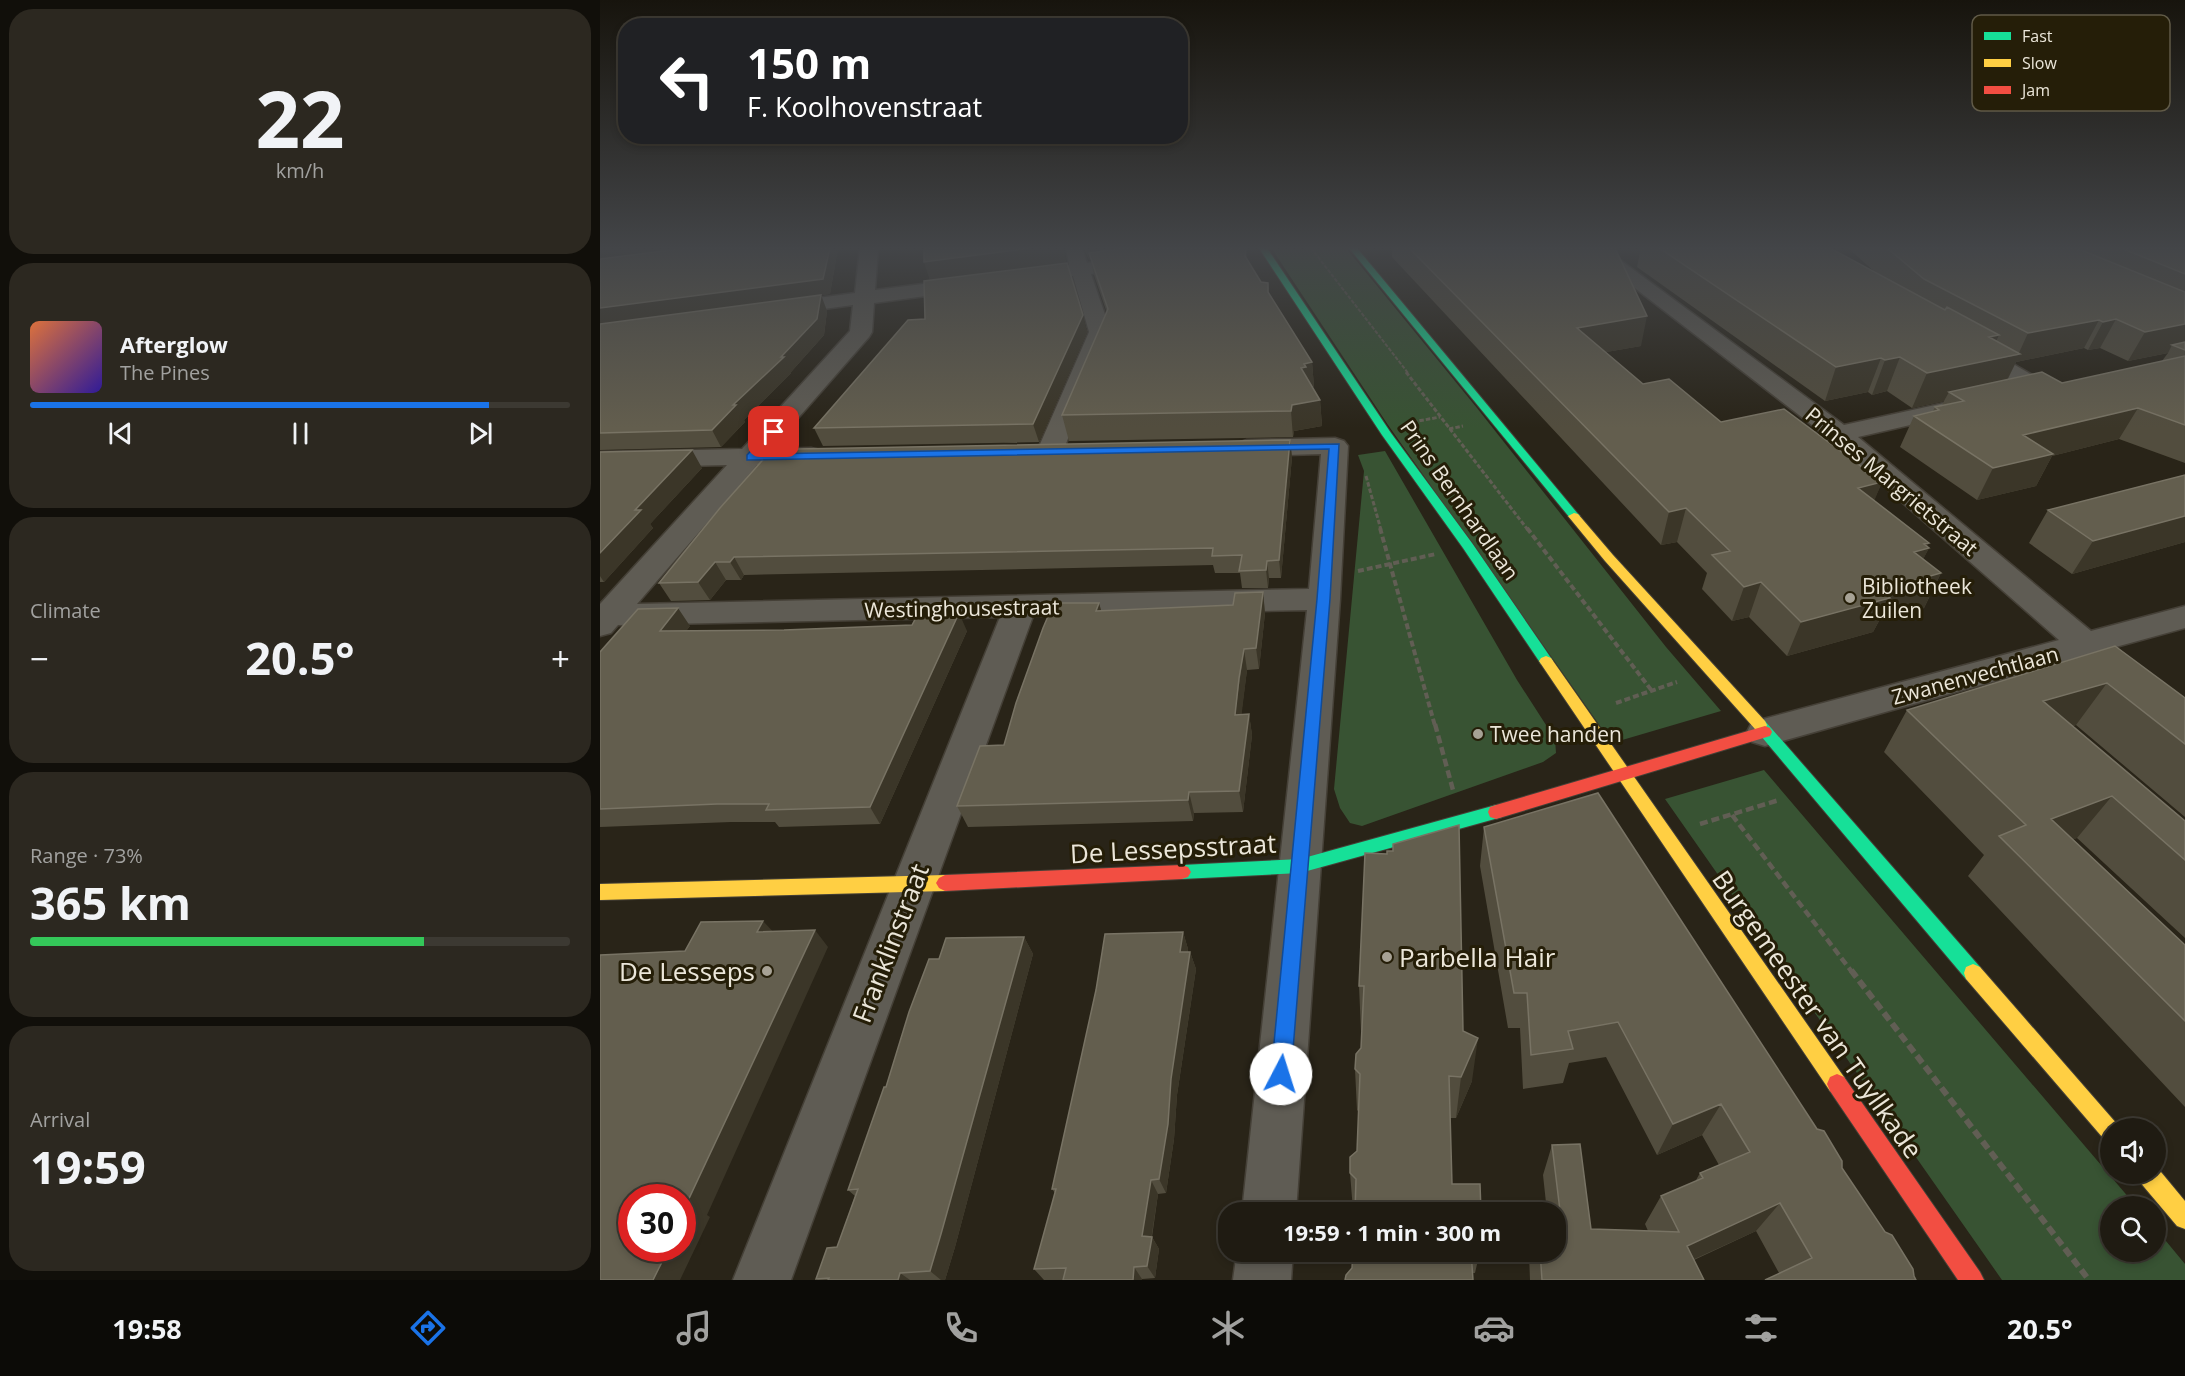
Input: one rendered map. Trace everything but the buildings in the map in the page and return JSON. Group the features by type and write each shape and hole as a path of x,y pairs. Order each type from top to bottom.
{"street":[{"path":"762,312 793,308"},
{"path":"603,618 751,457 861,332 864,308"},
{"path":"1050,451 1100,332 1092,308"},
{"name":"Prins Bernhardlaan","path":"1303,308 1388,435 1468,546 1624,776"},
{"path":"1402,308 1609,558 1712,670 2100,1119"},
{"name":"Prinses Margrietstraat","path":"1672,308 1839,434 2086,645 2185,723"},
{"path":"1956,341 2038,388"},
{"path":"2007,396 2061,383"},
{"path":"1839,434 1976,403"},
{"path":"1228,448 1335,446 1325,588 1270,1202"},
{"path":"600,460 835,456"},
{"name":"Westinghousestraat","path":"603,618 1020,607 1325,588"},
{"name":"Franklinstraat","path":"762,1280 1020,607"},
{"name":"Zwanenvechtlaan","path":"1765,732 2185,617"},
{"name":"De Lessepsstraat","path":"600,892 912,885 1300,866 1624,776 1765,732"},
{"name":"Burgemeester van Tuyllkade","path":"1624,776 1972,1280"},
{"path":"2156,1184 2185,1218"},
{"path":"1263,1280 1264,1262"}],"path":[{"path":"1357,308 1652,691"},
{"path":"1366,475 1389,565 1462,822"},
{"path":"1325,588 1389,565 1468,546"},
{"path":"1581,714 1712,670"},
{"path":"1665,834 1815,788"},
{"path":"1732,815 2089,1280"}],"green space":[{"path":"1311,308 1395,308 1666,647 1721,711 1612,743 1388,425"},
{"path":"1385,451 1517,680 1555,739 1556,753 1543,762 1362,826 1350,823 1340,808 1334,789 1364,471 1358,455"},
{"path":"1764,770 2100,1164 2100,1184 2117,1184 2127,1196 2100,1196 2100,1262 2166,1262 2166,1241 2185,1264 2185,1280 2002,1280 1665,799"}],"traffic: fast":[{"path":"1303,308 1387,435 1468,546 1546,661"},
{"path":"1402,308 1574,516"},
{"path":"1760,725 1973,973"},
{"path":"1182,872 1300,866 1496,812"}],"traffic: slow":[{"path":"1574,516 1760,725"},
{"path":"1546,661 1837,1084"},
{"path":"600,892 945,883"},
{"path":"1973,973 2100,1119"},
{"path":"2156,1184 2185,1218"}],"traffic: jam":[{"path":"1496,812 1765,732"},
{"path":"945,883 1182,872"},
{"path":"1837,1084 1972,1280"}],"place":[{"name":"Bibliotheek Zuilen","path":"1850,598"},
{"name":"Twee handen","path":"1478,734"},
{"name":"Parbella Hair","path":"1387,957"},
{"name":"De Lesseps","path":"767,971"}],"route":[{"path":"774,432 751,457 1335,446 1324,599 1281,1074"}]}
